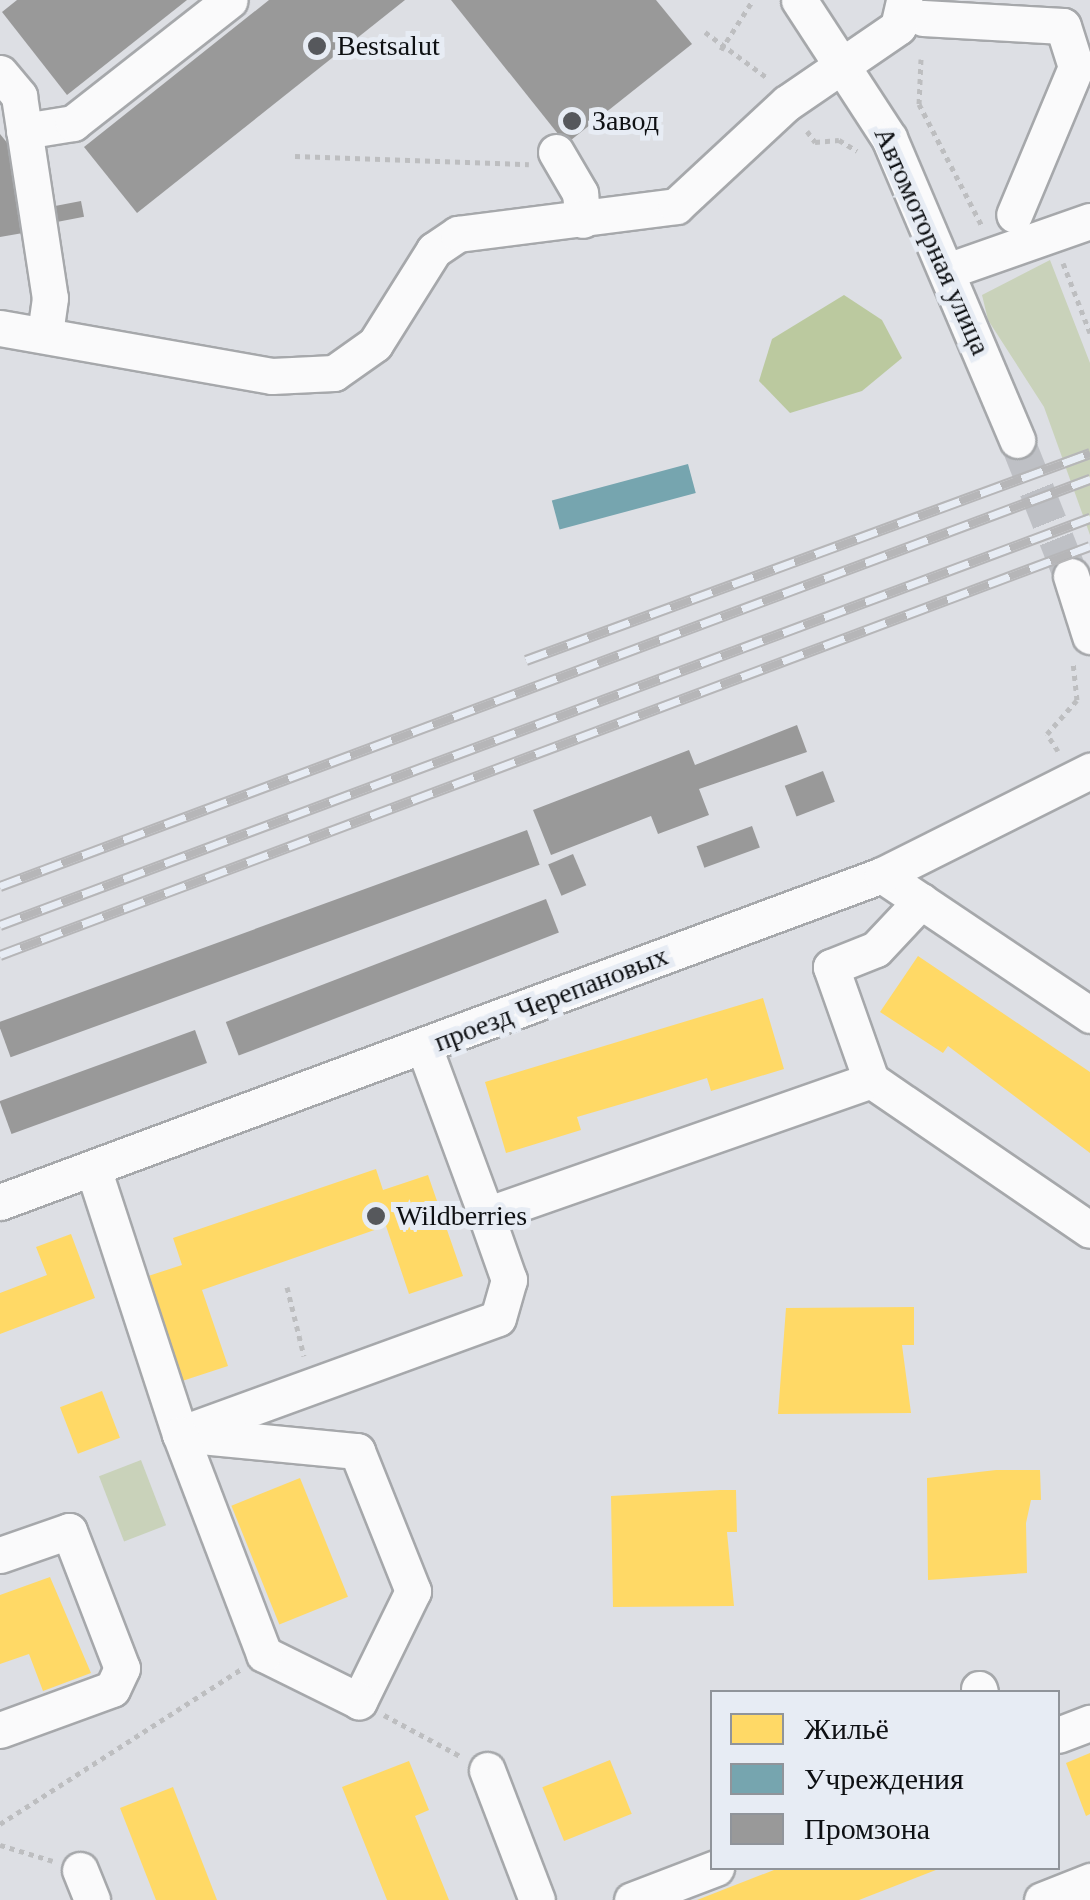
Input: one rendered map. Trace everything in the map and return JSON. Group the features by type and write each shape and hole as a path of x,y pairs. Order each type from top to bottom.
{"street":[{"path":"24,131 73,124 230,0"},
{"name":"Автомоторная улица","path":"799,0 842,60 950,270 1017,440"},
{"path":"0,328 272,376 334,373 375,344 434,250 458,234 676,206 842,60 898,27 914,9 1062,26 1076,67 1003,222"},
{"path":"0,73 19,96 50,298 46,334"},
{"path":"556,152 580,193 583,220"},
{"path":"950,270 1090,221"},
{"path":"1070,576 1079,644"},
{"name":"проезд Черепановых","path":"0,1202 882,875 1081,773"},
{"path":"882,875 1090,1015"},
{"path":"920,901 876,949 831,967 871,1080 1090,1230"},
{"path":"180,1434 498,1318 508,1280 424,1046"},
{"path":"486,1214 871,1080"},
{"path":"92,1168 180,1434 264,1654 359,1700 413,1591 358,1451 180,1434"},
{"path":"0,1555 70,1531 122,1668 112,1689 0,1730"},
{"path":"1060,1734 1090,1722"},
{"path":"487,1770 537,1900"},
{"path":"632,1900 711,1870"}],"path":[{"path":"721,50 753,0"},
{"path":"705,32 721,50 769,79"},
{"path":"921,59 919,104 982,227 1003,222"},
{"path":"1053,237 1090,332"},
{"path":"1079,644 1077,700 1047,734 1081,773"},
{"path":"287,1287 314,1385"},
{"path":"0,1824 264,1654"},
{"path":"359,1700 487,1770"},
{"path":"0,1845 86,1885"}],"green space":[{"path":"1050,260 1090,363 1090,535 1044,407 988,320 982,295"},
{"path":"844,295 882,320 902,358 862,391 790,413 759,381 772,339"},
{"path":"141,1460 166,1525 124,1541 99,1476"}],"building: Жильё":[{"path":"918,956 1090,1072 1090,1153 948,1046 943,1053 880,1012"},
{"path":"763,998 784,1069 711,1091 707,1078 577,1117 581,1130 506,1153 485,1082"},
{"path":"376,1169 383,1190 428,1175 463,1276 409,1294 386,1226 202,1290 228,1366 176,1383 139,1279 182,1265 173,1238"},
{"path":"71,1234 95,1298 0,1334 0,1293 47,1275 36,1247"},
{"path":"914,1307 914,1345 902,1345 911,1413 778,1414 786,1308"},
{"path":"102,1391 120,1438 78,1454 60,1407"},
{"path":"996,1470 1040,1470 1041,1500 1031,1500 1026,1523 1027,1573 928,1580 927,1478"},
{"path":"300,1478 348,1597 279,1624 231,1506"},
{"path":"736,1490 737,1532 727,1532 734,1606 613,1607 611,1496"},
{"path":"50,1577 91,1673 43,1691 29,1654 0,1664 0,1595"},
{"path":"1090,1753 1090,1814 1086,1816 1066,1763"},
{"path":"610,1760 632,1814 564,1841 542,1787"},
{"path":"409,1761 429,1810 415,1816 449,1900 387,1900 342,1787"},
{"path":"173,1787 217,1900 156,1900 120,1808"},
{"path":"774,1870 936,1870 859,1900 697,1900"}],"building: Учреждения":[{"path":"688,464 696,493 560,529 552,500"}],"building: Промзона":[{"path":"17,0 187,0 67,95 2,12"},
{"path":"269,0 405,0 137,213 84,147"},
{"path":"451,0 656,0 692,44 566,144"},
{"path":"0,134 13,150 23,233 0,237"},
{"path":"81,201 84,217 52,223 49,207"},
{"path":"797,725 807,752 699,789 709,815 658,834 651,816 551,855 533,810 689,750 695,765"},
{"path":"823,771 835,802 797,817 785,786"},
{"path":"752,826 760,848 704,868 697,846"},
{"path":"527,830 540,865 11,1057 0,1022"},
{"path":"573,854 586,885 561,896 548,865"},
{"path":"546,899 559,933 239,1056 226,1022"},
{"path":"195,1030 207,1063 12,1134 0,1101"}],"tunnel":[{"path":"1017,440 1071,576"}],"railway":[{"path":"526,660 1090,453"},
{"path":"0,886 1090,479"},
{"path":"0,925 1090,518"},
{"path":"0,955 1090,546"}],"place":[{"name":"Bestsalut","path":"317,46"},
{"name":"Завод","path":"572,121"},
{"name":"Wildberries","path":"376,1216"}]}
